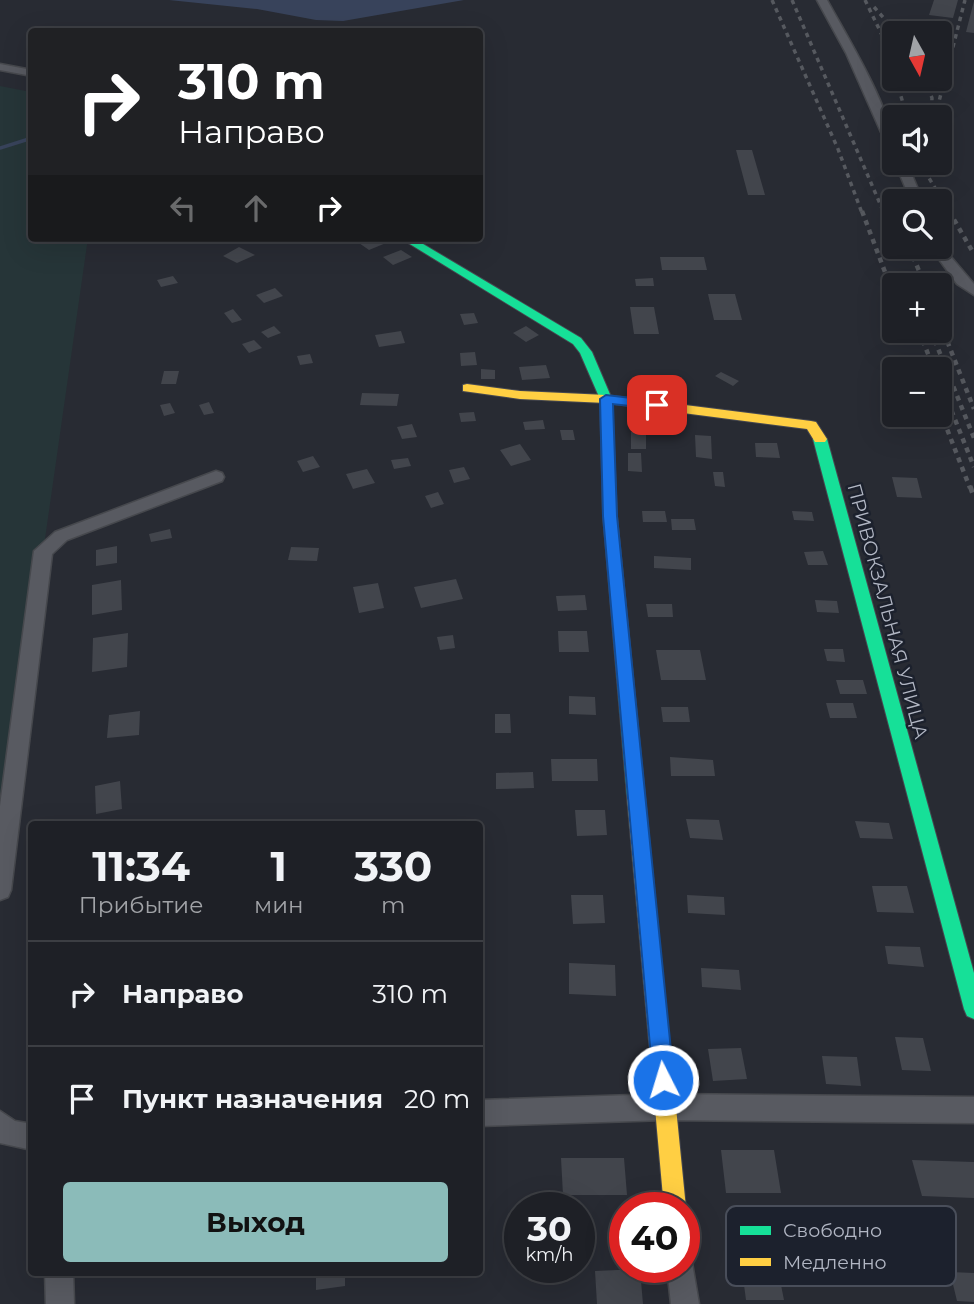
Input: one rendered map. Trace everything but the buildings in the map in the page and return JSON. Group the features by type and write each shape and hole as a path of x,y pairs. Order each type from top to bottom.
{"street":[{"path":"822,0 851,52 882,121"},
{"path":"0,67 28,72"},
{"path":"412,242 577,341 586,352 606,399 610,516 674,1192"},
{"path":"946,259 962,281 974,291"},
{"path":"467,388 520,395 606,399"},
{"name":"ПРИВОКЗАЛЬНАЯ УЛИЦА","path":"606,399 811,425 820,440 974,1009"},
{"path":"0,890 43,551 61,536 216,477"},
{"path":"483,1113 666,1107 974,1110"},
{"path":"0,1124 8,1133 28,1136"},
{"path":"60,1276 60,1304"},
{"path":"683,1283 685,1304"}],"shaded area":[{"path":"0,86 28,91 28,242 87,242 11,777 0,826"}],"water":[{"path":"169,0 464,0 343,21 316,20 257,9"}],"waterway":[{"path":"0,148 28,139"}],"railway":[{"path":"772,0 838,149 862,213"},
{"path":"792,0 882,208"},
{"path":"865,0 882,35"},
{"path":"938,105 965,0"},
{"path":"874,7 886,21"},
{"path":"899,91 904,105"},
{"path":"929,91 932,105"},
{"path":"927,175 936,189"},
{"path":"862,211 885,273"},
{"path":"952,216 974,254"},
{"path":"914,259 920,273"},
{"path":"924,343 929,357"},
{"path":"936,343 974,438"},
{"path":"948,343 974,409"},
{"path":"952,412 974,467"},
{"path":"946,427 970,488"},
{"path":"970,486 974,497"}],"traffic: fast":[{"path":"412,242 577,341 586,352 606,399 610,516 636,796"},
{"path":"820,439 974,1009"}],"traffic: slow":[{"path":"467,388 520,395 606,399 811,425 820,439"},
{"path":"636,796 673,1192"}],"route":[{"path":"657,405 606,399 610,516 663,1080"}]}
